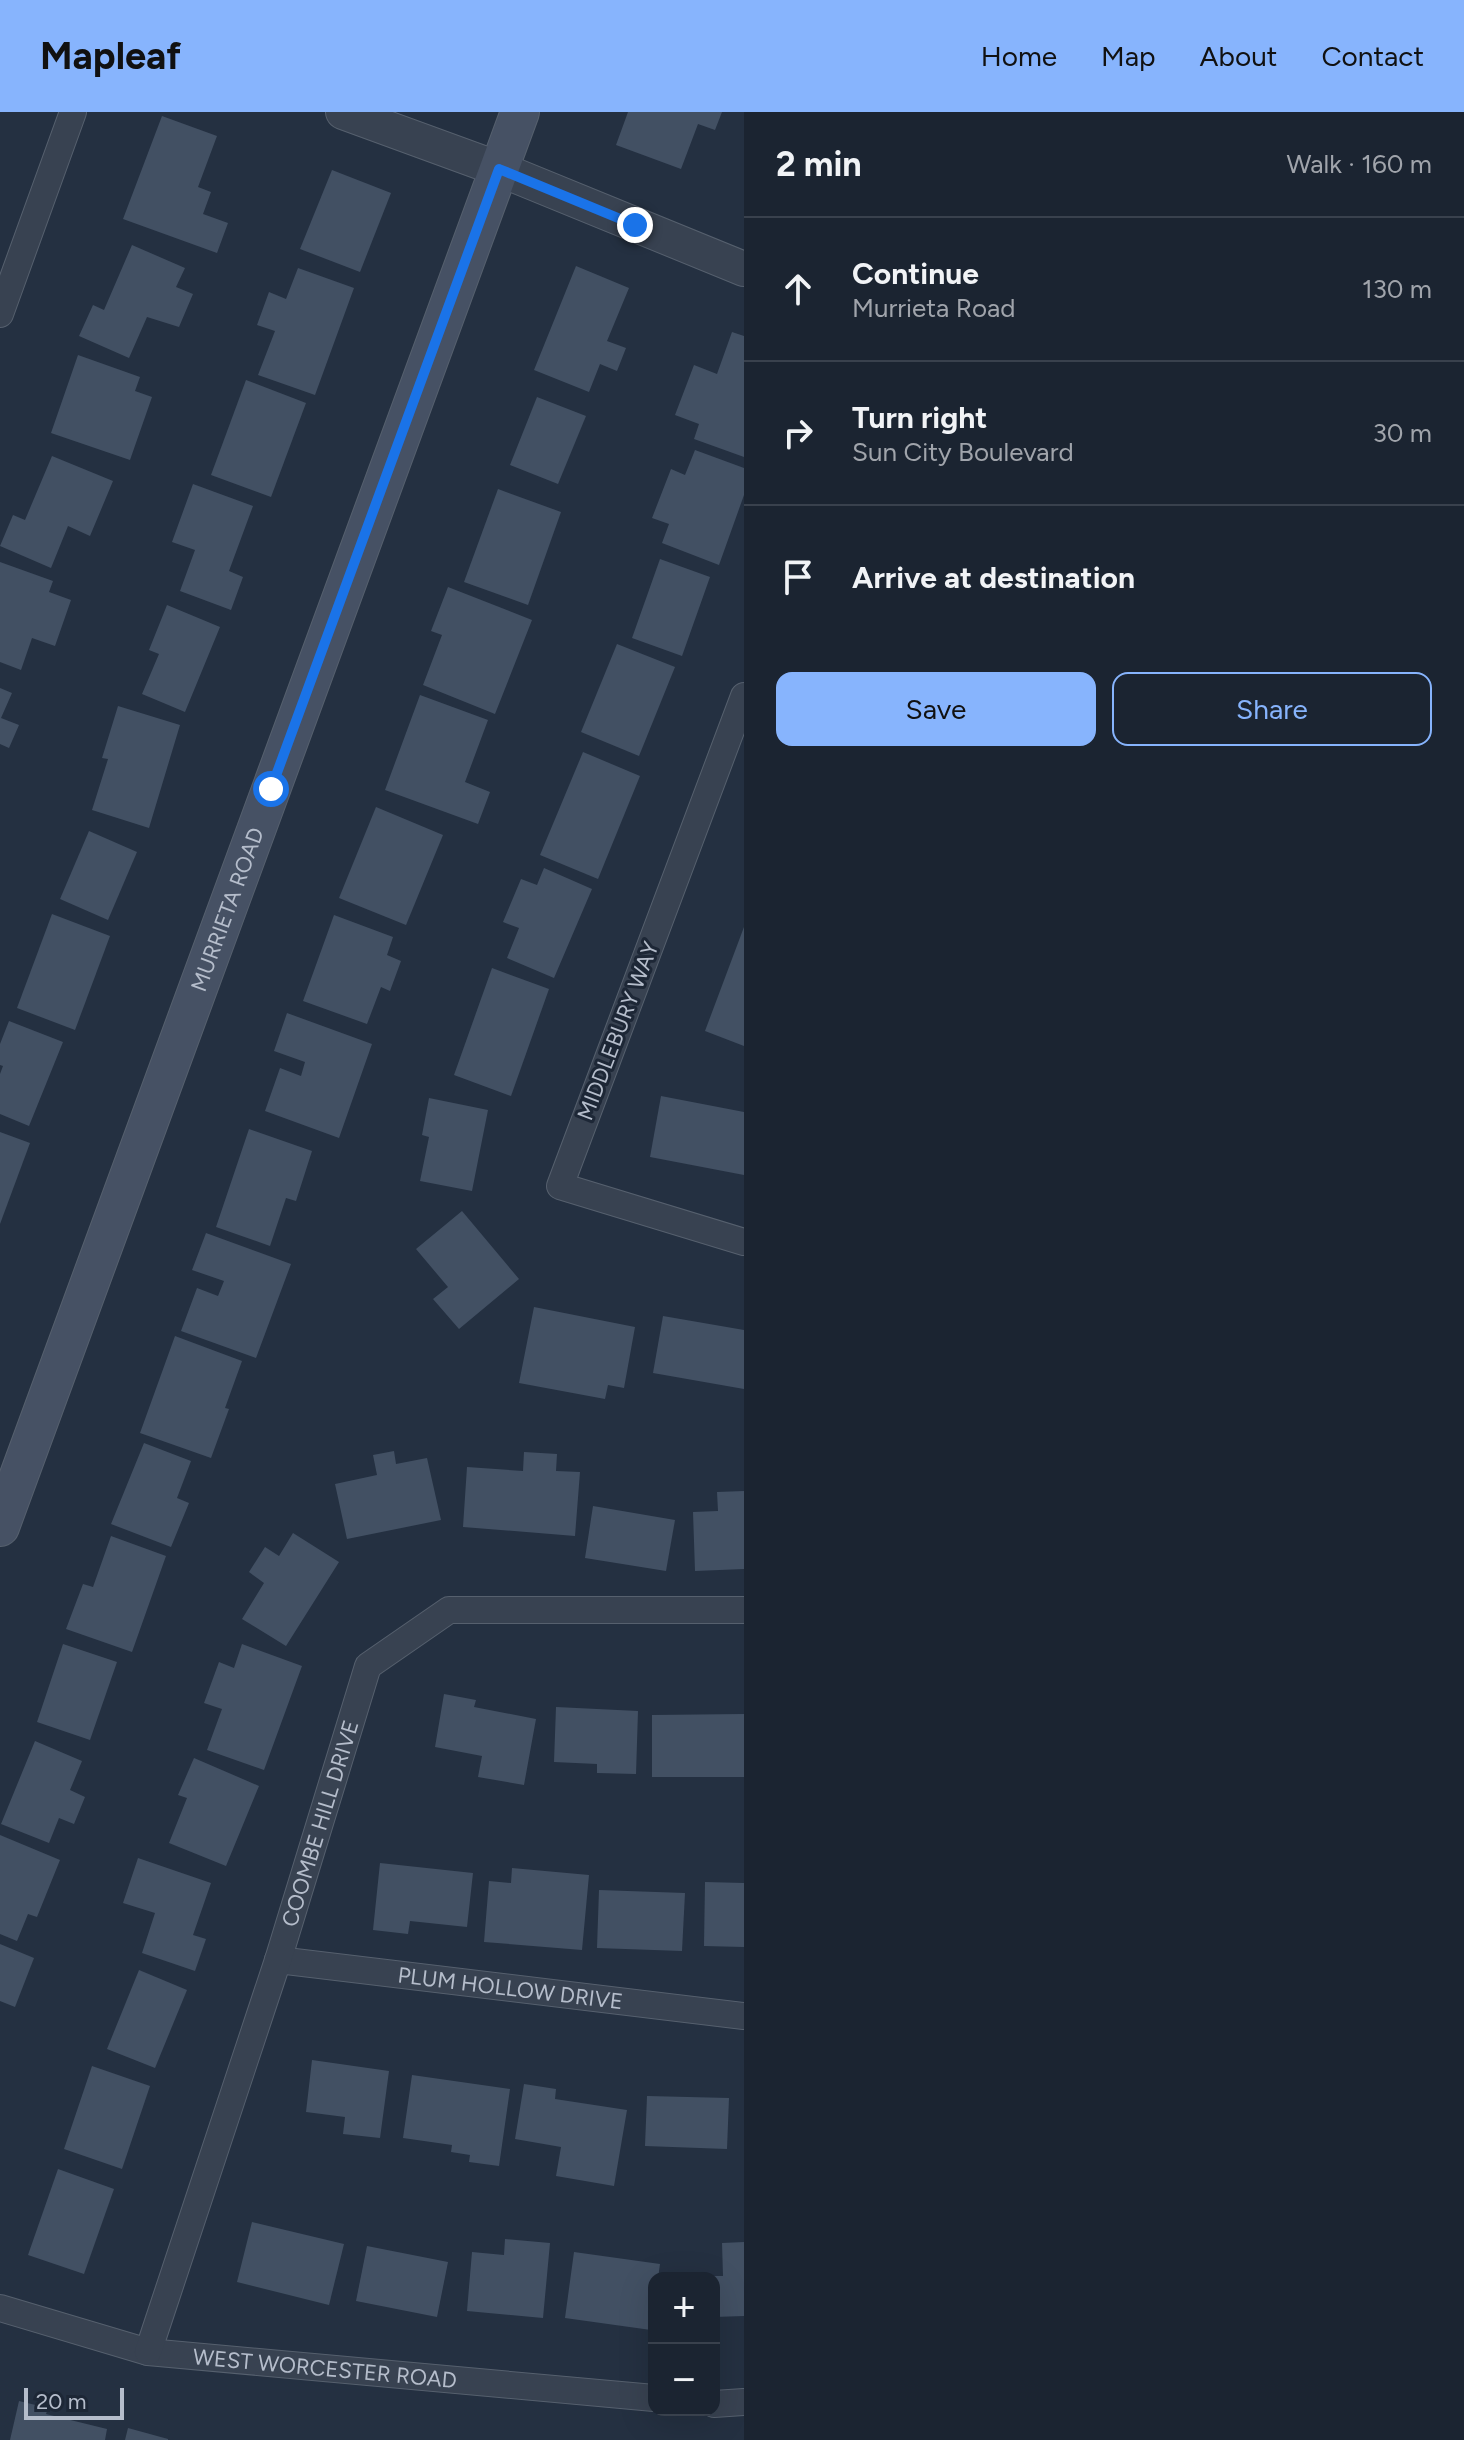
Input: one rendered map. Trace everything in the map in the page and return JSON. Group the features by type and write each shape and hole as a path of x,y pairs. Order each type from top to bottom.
{"main road":[{"name":"MURRIETA ROAD","path":"0,1527 520,112"}],"street":[{"path":"0,314 73,112"},
{"path":"343,112 499,169 744,269"},
{"name":"MIDDLEBURY WAY","path":"744,696 560,1186 744,1242"},
{"name":"COOMBE HILL DRIVE","path":"148,2352 278,1960 368,1666 449,1610 744,1610"},
{"name":"PLUM HOLLOW DRIVE","path":"278,1960 744,2016"},
{"name":"WEST WORCESTER ROAD","path":"0,2308 148,2352 648,2397"},
{"path":"720,2404 744,2402"}],"building":[{"path":"628,112 722,112 715,130 698,124 681,169 616,145"},
{"path":"162,116 217,136 198,187 211,192 203,214 228,223 217,253 123,219"},
{"path":"332,170 391,193 360,272 300,249"},
{"path":"132,245 185,268 176,287 193,294 179,327 147,317 129,358 79,336 93,305 104,310"},
{"path":"576,266 629,288 607,341 626,348 617,371 600,364 589,392 534,370"},
{"path":"298,268 354,288 315,395 258,375 275,331 257,325 269,292 286,299"},
{"path":"732,332 744,336 744,457 694,439 699,424 675,415 694,365 717,374"},
{"path":"78,355 140,377 135,391 152,397 130,460 51,433"},
{"path":"246,380 306,403 271,497 211,475"},
{"path":"537,397 586,416 558,484 510,465"},
{"path":"695,450 744,468 744,495 719,565 662,543 669,524 652,518 671,469 685,475"},
{"path":"52,456 113,481 90,536 68,526 51,568 0,546 13,515 25,520"},
{"path":"193,484 253,506 229,571 243,577 231,610 180,591 195,550 172,542"},
{"path":"498,489 561,512 528,605 464,582"},
{"path":"660,559 710,577 682,656 632,638"},
{"path":"0,562 53,581 49,592 71,600 55,646 32,638 21,670 0,662"},
{"path":"448,587 532,620 495,714 423,685 442,635 431,631"},
{"path":"167,605 220,627 185,712 142,694 159,654 149,650"},
{"path":"617,644 675,667 639,756 581,732"},
{"path":"0,688 12,693 1,718 19,725 9,748 0,744"},
{"path":"420,695 488,720 465,782 490,792 478,824 385,790"},
{"path":"118,706 180,725 149,828 92,810 108,759 102,758"},
{"path":"583,752 640,776 598,879 540,855"},
{"path":"376,807 443,835 406,925 339,898"},
{"path":"89,831 137,852 108,920 60,899"},
{"path":"544,868 592,889 554,978 507,958 519,928 503,922 521,879 537,885"},
{"path":"52,914 110,936 75,1030 17,1008"},
{"path":"334,915 393,937 387,955 401,961 390,991 381,987 367,1024 303,1001"},
{"path":"744,927 744,1046 705,1031"},
{"path":"492,968 549,989 511,1096 454,1075"},
{"path":"287,1013 372,1044 339,1138 265,1111 280,1068 301,1076 305,1062 274,1051"},
{"path":"9,1021 63,1042 29,1126 0,1114 0,1074 3,1066 0,1065 0,1044"},
{"path":"661,1096 744,1112 744,1175 650,1157"},
{"path":"429,1098 488,1110 472,1191 420,1181 429,1137 422,1135"},
{"path":"249,1129 312,1151 296,1201 286,1198 270,1246 216,1227"},
{"path":"0,1132 30,1143 0,1224"},
{"path":"462,1211 519,1279 459,1329 433,1299 448,1287 416,1249"},
{"path":"206,1233 291,1264 256,1358 181,1331 197,1288 218,1296 224,1281 192,1270"},
{"path":"534,1307 635,1327 624,1388 608,1385 605,1399 519,1383"},
{"path":"663,1316 744,1330 744,1389 653,1373"},
{"path":"175,1336 242,1361 211,1458 140,1433"},
{"path":"144,1443 191,1461 177,1498 189,1503 171,1547 111,1524"},
{"path":"394,1451 396,1464 427,1458 441,1520 347,1539 335,1484 377,1475 373,1455"},
{"path":"524,1452 557,1454 556,1471 580,1472 575,1536 463,1527 467,1467 523,1471"},
{"path":"744,1491 744,1569 695,1571 693,1512 718,1511 717,1492"},
{"path":"593,1506 675,1520 666,1571 585,1558"},
{"path":"293,1533 339,1562 286,1646 242,1619 264,1583 249,1572 265,1547 279,1556"},
{"path":"111,1536 166,1556 132,1652 66,1629 83,1584 93,1587"},
{"path":"63,1644 117,1662 90,1740 37,1722"},
{"path":"242,1644 302,1666 264,1770 207,1750 222,1709 204,1703 219,1662 234,1668"},
{"path":"444,1694 476,1700 474,1707 536,1719 524,1785 478,1777 482,1756 435,1747"},
{"path":"556,1707 638,1711 636,1774 597,1773 597,1764 554,1762"},
{"path":"744,1714 744,1777 652,1777 652,1715"},
{"path":"35,1741 82,1761 70,1790 85,1797 74,1824 59,1818 49,1843 1,1824"},
{"path":"194,1758 259,1786 226,1866 169,1843 187,1798 178,1795"},
{"path":"0,1835 60,1860 37,1917 28,1914 17,1941 0,1934"},
{"path":"138,1858 211,1883 193,1935 206,1939 195,1971 142,1953 155,1913 123,1903"},
{"path":"380,1863 473,1873 467,1927 410,1921 408,1934 373,1930"},
{"path":"512,1868 589,1875 582,1950 484,1942 489,1881 511,1883"},
{"path":"705,1882 744,1883 744,1947 704,1946"},
{"path":"599,1890 685,1893 682,1951 597,1948"},
{"path":"0,1944 34,1958 15,2007 0,2001"},
{"path":"139,1970 187,1990 155,2068 107,2049"},
{"path":"312,2060 389,2071 380,2138 343,2134 345,2117 306,2112"},
{"path":"92,2066 150,2086 122,2169 64,2149"},
{"path":"412,2075 510,2089 499,2166 469,2162 470,2155 451,2152 452,2145 403,2138"},
{"path":"524,2084 556,2089 555,2099 627,2110 614,2186 556,2176 561,2147 515,2139"},
{"path":"647,2096 729,2098 727,2149 645,2146"},
{"path":"58,2169 114,2189 84,2274 28,2255"},
{"path":"252,2222 344,2244 329,2305 237,2282"},
{"path":"505,2239 550,2243 543,2318 467,2311 472,2252 504,2255"},
{"path":"744,2242 744,2316 720,2317 722,2243"},
{"path":"367,2246 448,2262 437,2317 356,2301"},
{"path":"574,2252 660,2264 659,2272 648,2272 648,2330 565,2318"},
{"path":"19,2401 48,2408 46,2414 107,2429 105,2440 10,2440"},
{"path":"128,2428 168,2439 168,2440 125,2440"}],"route":[{"path":"271,789 499,169 635,225"}]}
